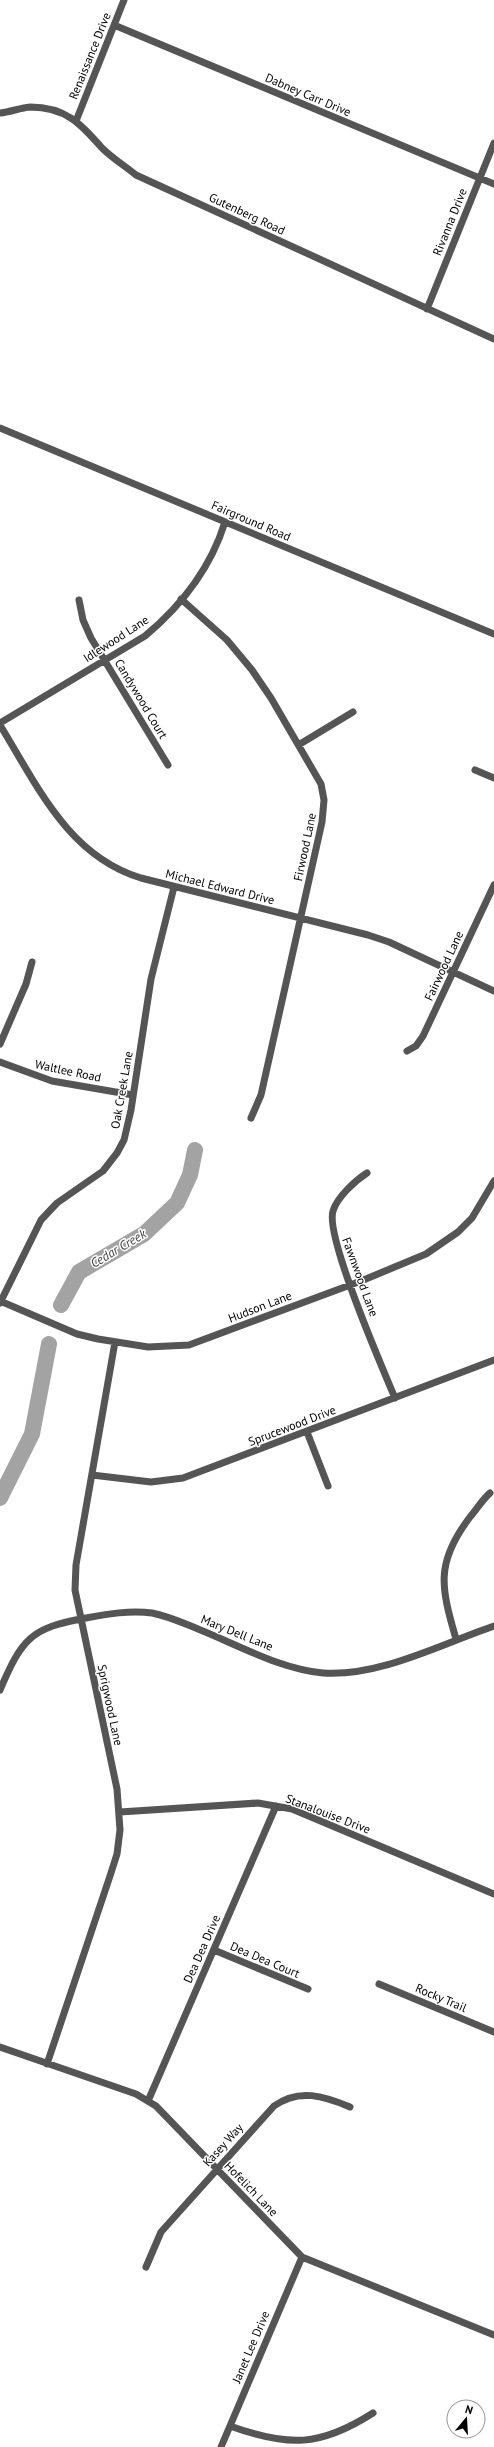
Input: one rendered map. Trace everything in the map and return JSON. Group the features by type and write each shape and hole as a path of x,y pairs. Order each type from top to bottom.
{"street":[{"name":"Renaissance Drive","path":"76,121 124,0"},
{"name":"Dabney Carr Drive","path":"114,25 494,184"},
{"name":"Gutenberg Road","path":"0,113 30,107 55,111 76,121 86,128 102,148 136,175 494,339"},
{"name":"Rivanna Drive","path":"427,309 494,143"},
{"name":"Fairground Road","path":"0,428 494,634"},
{"name":"Idlewood Lane","path":"0,724 145,636 163,621 209,562 225,522"},
{"name":"Firwood Lane","path":"181,599 228,640 242,657 271,698 300,744 320,784 324,800 322,822 261,1095 251,1118"},
{"name":"Candywood Court","path":"79,600 83,620 91,638 168,765"},
{"path":"300,744 353,712"},
{"name":"Michael Edward Drive","path":"0,724 68,831 107,863 130,875 300,917 389,942 454,971 494,991"},
{"path":"475,770 494,778"},
{"name":"Fairwood Lane","path":"408,1051 421,1040 494,885"},
{"name":"Oak Creek Lane","path":"0,1302 41,1220 57,1203 103,1171 117,1153 129,1123 151,979 174,887"},
{"path":"0,1044 26,984 32,962"},
{"name":"Waltlee Road","path":"0,1062 52,1081 133,1095"},
{"name":"Fawnwood Lane","path":"367,1173 341,1197 332,1211 331,1219 333,1236 395,1398"},
{"name":"Hudson Lane","path":"0,1302 77,1334 115,1342 159,1348 189,1345 351,1285 394,1268 437,1248 458,1232 472,1218 494,1181"},
{"name":"Sprigwood Lane","path":"47,2064 117,1854 120,1830 120,1812 117,1789 80,1619 74,1580 115,1342"},
{"name":"Sprucewood Drive","path":"92,1475 151,1482 173,1481 307,1432 494,1360"},
{"path":"307,1432 328,1486"},
{"path":"456,1639 443,1586 446,1562 456,1537 490,1493"},
{"name":"Mary Dell Lane","path":"0,1690 17,1654 28,1640 41,1630 80,1619 109,1614 153,1613 175,1620 294,1667 325,1673 357,1672 381,1667 494,1626"},
{"name":"Stanalouise Drive","path":"120,1812 258,1803 292,1809 494,1894"},
{"name":"Dea Dea Drive","path":"148,2101 276,1806"},
{"name":"Dea Dea Court","path":"214,1950 308,1989"},
{"name":"Rocky Trail","path":"379,1984 494,2032"},
{"name":"Hofelich Lane","path":"0,2048 136,2094 156,2106 302,2257 494,2335"},
{"name":"Kasey Way","path":"146,2266 160,2232 216,2168 274,2106 286,2098 301,2095 318,2096 350,2107"},
{"name":"Janet Lee Drive","path":"221,2447 302,2257"},
{"path":"230,2426 249,2435 268,2441 291,2444 311,2443 340,2434 373,2413"}],"waterway":[{"name":"Cedar Creek","path":"61,1305 79,1272 144,1234 177,1203 190,1175 195,1150"},
{"name":"Cedar Creek","path":"0,1498 32,1434 49,1344"}]}
